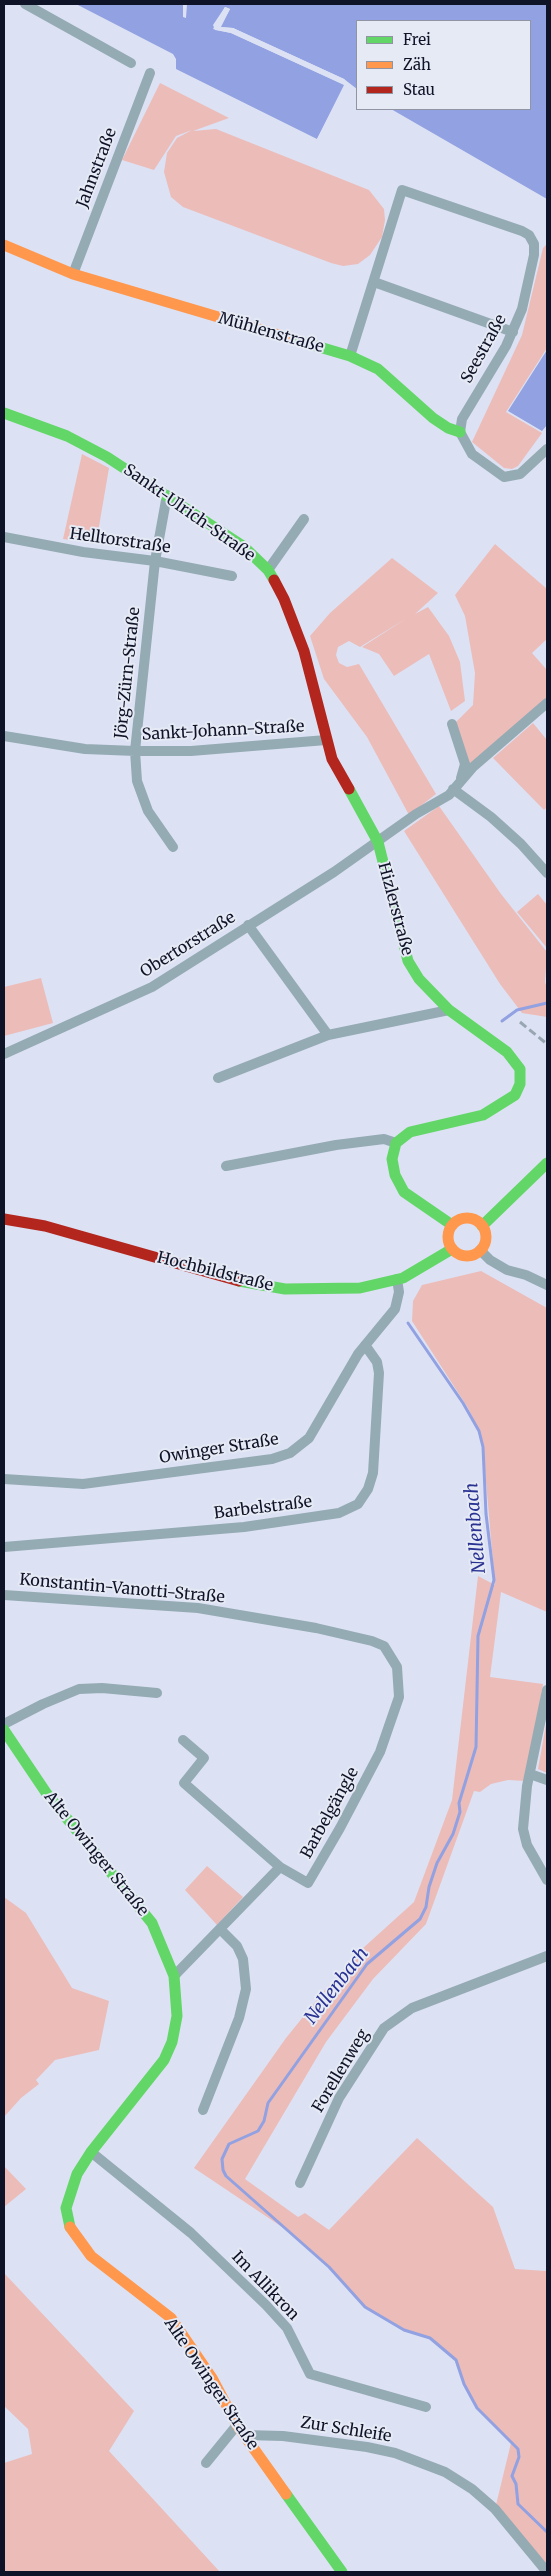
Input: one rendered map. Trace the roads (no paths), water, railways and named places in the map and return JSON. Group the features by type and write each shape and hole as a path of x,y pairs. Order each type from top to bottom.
{"street":[{"path":"25,4 131,63"},
{"name":"Jahnstraße","path":"73,274 150,73"},
{"name":"Seestraße","path":"374,282 402,190 497,221 529,235 534,244 534,255 522,309 513,332 466,412 460,432"},
{"name":"Mühlenstraße","path":"4,245 73,274 350,356 378,369 433,418 448,428 460,432"},
{"path":"350,356 374,282 513,332"},
{"name":"Sankt-Ulrich-Straße","path":"4,413 67,436 107,457 243,546 268,570 284,599 304,651 319,701 326,740 332,759 378,842"},
{"path":"460,432 472,454 504,477 520,474 547,449"},
{"name":"Jörg-Zürn-Straße","path":"167,495 155,561 135,751 137,781 148,811 173,846"},
{"path":"268,570 304,520"},
{"name":"Helltorstraße","path":"4,537 83,552 155,561 232,576"},
{"path":"453,789 473,767 547,702"},
{"path":"452,724 465,764 463,775 453,789"},
{"name":"Sankt-Johann-Straße","path":"4,736 85,749 135,751 209,750 326,740"},
{"path":"453,789 491,816 521,844 547,873"},
{"name":"Obertorstraße","path":"4,1054 145,990 378,842 416,814 449,795 453,789"},
{"name":"Hizlerstraße","path":"378,842 408,961 419,979 449,1010 507,1052 520,1069 520,1084 515,1095 483,1115 410,1132 396,1143"},
{"path":"248,924 328,1034"},
{"path":"218,1078 328,1034 449,1010"},
{"path":"226,1166 336,1145 384,1139 396,1143 392,1159 395,1175 404,1192 452,1225"},
{"path":"482,1226 547,1163"},
{"path":"467,1218 482,1226 486,1238 480,1250 466,1256 452,1249 448,1238 452,1225 458,1220 467,1218"},
{"name":"Hochbildstraße","path":"4,1219 45,1226 229,1279 285,1289 360,1288 397,1279 422,1269 452,1249"},
{"path":"480,1250 490,1260 507,1270 526,1275 547,1285"},
{"name":"Owinger Straße","path":"4,1479 83,1484 272,1460 290,1453 309,1438 365,1346 396,1309 399,1292 397,1279"},
{"name":"Barbelstraße","path":"4,1547 244,1527 339,1513 358,1504 368,1489 372,1473 379,1373 377,1362 365,1346"},
{"name":"Konstantin-Vanotti-Straße","path":"4,1595 198,1608 316,1628 372,1641 384,1646"},
{"name":"Barbelgängle","path":"174,1976 280,1866 308,1882 340,1828 380,1752 398,1697 397,1666 384,1646"},
{"path":"4,1724 43,1704 79,1689 102,1688 157,1693"},
{"path":"547,1690 530,1774 523,1829 527,1844 547,1880"},
{"name":"Alte Owinger Straße","path":"4,1730 47,1794 152,1923 174,1976 177,2016 172,2042 164,2060 91,2152 77,2174 66,2208 70,2227 91,2256 171,2318 212,2378 237,2425 342,2572"},
{"path":"183,1740 204,1758 184,1783 280,1866"},
{"path":"530,1774 547,1780"},
{"path":"203,2110 239,2018 246,1988 243,1958 238,1946 220,1929"},
{"name":"Forellenweg","path":"300,2183 339,2098 384,2028 412,2008 547,1956"},
{"name":"Im Allikron","path":"91,2152 191,2233 266,2304 287,2328 310,2374 426,2407"},
{"path":"206,2463 237,2425"},
{"name":"Zur Schleife","path":"245,2435 283,2436 367,2447 395,2453 445,2472 472,2488 494,2509 547,2572"}],"water":[{"path":"76,4 183,4 183,17 186,18 187,4 547,4 547,199 393,110 531,110 531,20 356,20 356,88 344,79 233,28 220,27 230,9 225,7 213,25 215,30 231,33 345,85 317,139 176,69 176,59 173,54"},
{"path":"547,350 547,425 542,431 508,411"}],"waterway":[{"name":"Nellenbach","path":"502,1021 517,1010 547,1003"},
{"name":"Nellenbach","path":"408,1323 463,1403 479,1431 483,1447 486,1514 494,1580 478,1636 476,1747 459,1803 460,1812 453,1834 437,1863 429,1887 426,1907 420,1919 367,1964 268,2103 264,2121 258,2131 229,2144 222,2159 223,2170 226,2176 329,2267 365,2307 404,2330 430,2338 456,2360 464,2384 477,2408 518,2449 519,2457 512,2476 516,2484 518,2504 547,2532"}],"railway":[{"path":"520,1022 547,1044"}]}
